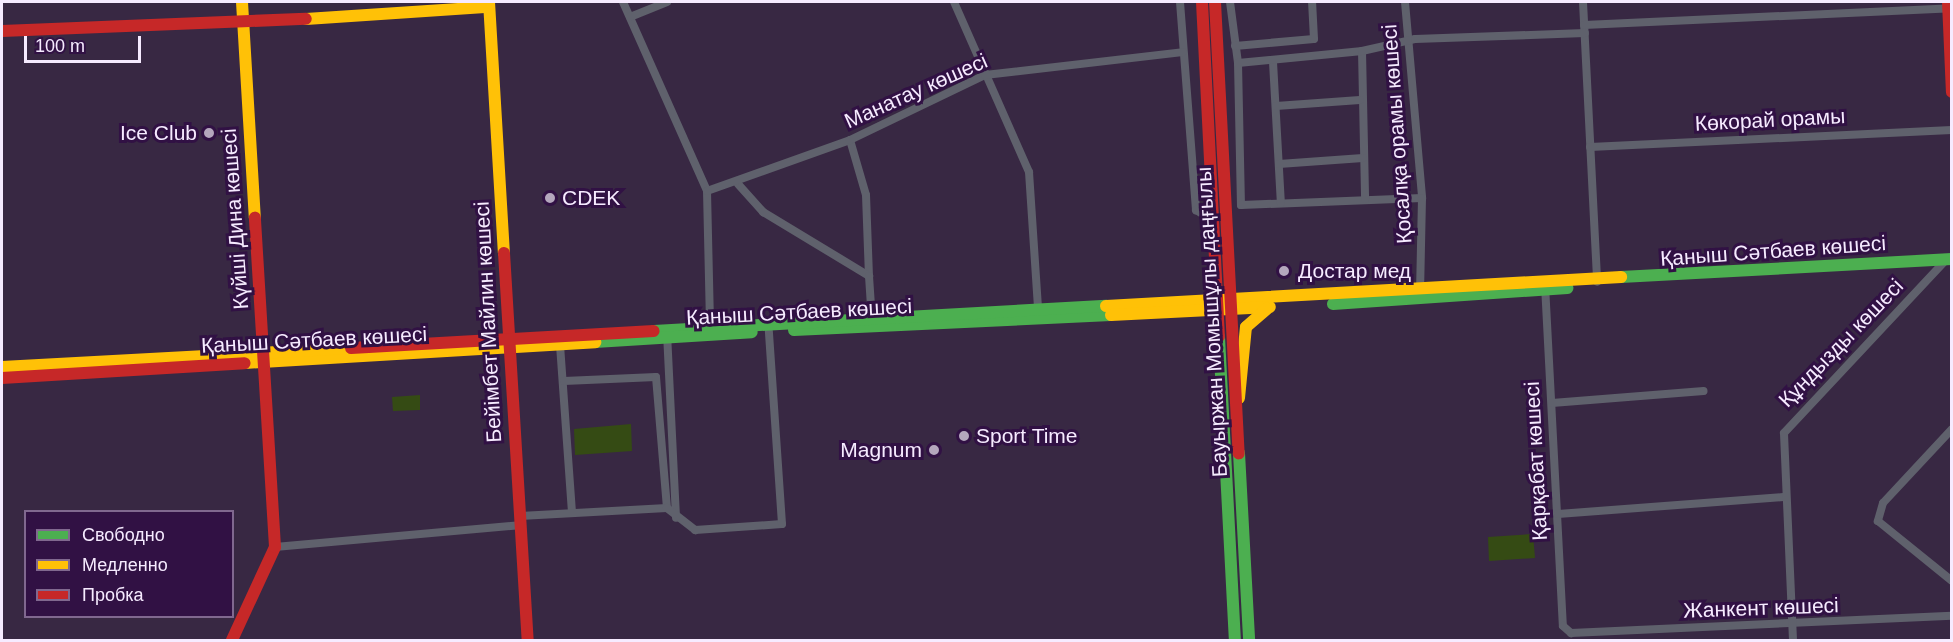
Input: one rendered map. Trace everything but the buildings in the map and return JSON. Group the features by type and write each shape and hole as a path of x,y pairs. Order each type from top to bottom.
{"main road":[{"name":"Күйші Дина көшесі","path":"232,640 275,547 242,2"},
{"name":"Бауыржан Момышұлы даңғылы","path":"1202,2 1214,307 1235,640"},
{"name":"Бауыржан Момышұлы даңғылы","path":"1215,2 1249,640"},
{"path":"2,31 243,23 489,4"},
{"name":"Бейімбет Майлин көшесі","path":"489,4 528,640"},
{"path":"1949,6 1952,92"},
{"name":"Қаныш Сәтбаев көшесі","path":"1230,306 1278,306 1597,282 1949,260"},
{"name":"Қаныш Сәтбаев көшесі","path":"508,343 560,345 667,334 710,326 872,323 1420,296"},
{"path":"1236,413 1246,327 1261,311 1278,306"},
{"name":"Қаныш Сәтбаев көшесі","path":"2,378 264,358 508,343 769,331 1038,309 1214,307"},
{"name":"Қаныш Сәтбаев көшесі","path":"2,367 264,358"}],"street":[{"path":"623,2 707,191 710,326"},
{"path":"630,17 667,2"},
{"path":"954,2 1029,172 1038,309"},
{"path":"1180,2 1196,210 1210,219"},
{"path":"1230,2 1238,63 1241,205 1422,198"},
{"path":"1235,46 1314,39 1312,2"},
{"name":"Қосалқа орамы көшесі","path":"1405,2 1422,198 1420,296"},
{"path":"1583,2 1597,282"},
{"path":"1238,63 1273,62 1362,51 1410,40 1949,6"},
{"path":"1362,51 1360,100 1365,199"},
{"name":"Манатау көшесі","path":"707,191 738,184 850,140 985,75 1183,52"},
{"path":"1273,62 1281,203"},
{"path":"1276,106 1360,100"},
{"name":"Көкорай орамы","path":"1590,147 1952,130"},
{"path":"850,140 866,195 872,323"},
{"path":"1222,145 1240,144"},
{"path":"1279,164 1363,158"},
{"path":"738,184 763,212 869,276"},
{"name":"Құндызды көшесі","path":"1793,640 1781,442 1789,424 1949,260"},
{"name":"Қарқабат көшесі","path":"1545,287 1563,626 1571,633"},
{"path":"564,381 656,377 667,508 676,518 695,530 782,524 769,331"},
{"path":"667,334 676,518"},
{"path":"560,345 572,513"},
{"path":"1552,403 1704,391"},
{"path":"1952,429 1879,510 1878,521 1952,580"},
{"path":"1558,514 1783,497"},
{"path":"275,547 521,521 572,513 667,508"},
{"name":"Жанкент көшесі","path":"1571,633 1792,626 1952,616"}],"green space":[{"path":"420,395 420,410 393,411 392,397"},
{"path":"631,424 632,451 575,455 574,429"},
{"path":"1533,534 1535,558 1489,561 1488,537"}],"traffic: fast":[{"path":"1621,277 1952,259"},
{"path":"1333,304 1567,288"},
{"path":"654,331 1106,306"},
{"path":"794,330 1111,315"},
{"path":"595,342 752,332"},
{"path":"1219,337 1235,640"},
{"path":"1239,453 1249,640"}],"traffic: slow":[{"path":"242,2 255,218"},
{"path":"489,2 504,253"},
{"path":"306,19 489,7"},
{"path":"1106,306 1621,277"},
{"path":"1111,315 1270,307"},
{"path":"1239,398 1246,327 1267,309"},
{"path":"245,363 595,342"},
{"path":"2,367 351,348"}],"traffic: jam":[{"path":"1202,2 1219,337"},
{"path":"1215,2 1239,453"},
{"path":"1948,2 1952,92"},
{"path":"2,31 306,19"},
{"path":"232,640 275,547 255,218"},
{"path":"504,253 528,640"},
{"path":"351,348 654,331"},
{"path":"2,378 245,363"}],"place":[{"name":"Ice Club","path":"209,133"},
{"name":"CDEK","path":"550,198"},
{"name":"Достар мед","path":"1284,271"},
{"name":"Sport Time","path":"964,436"},
{"name":"Magnum","path":"934,450"}]}
